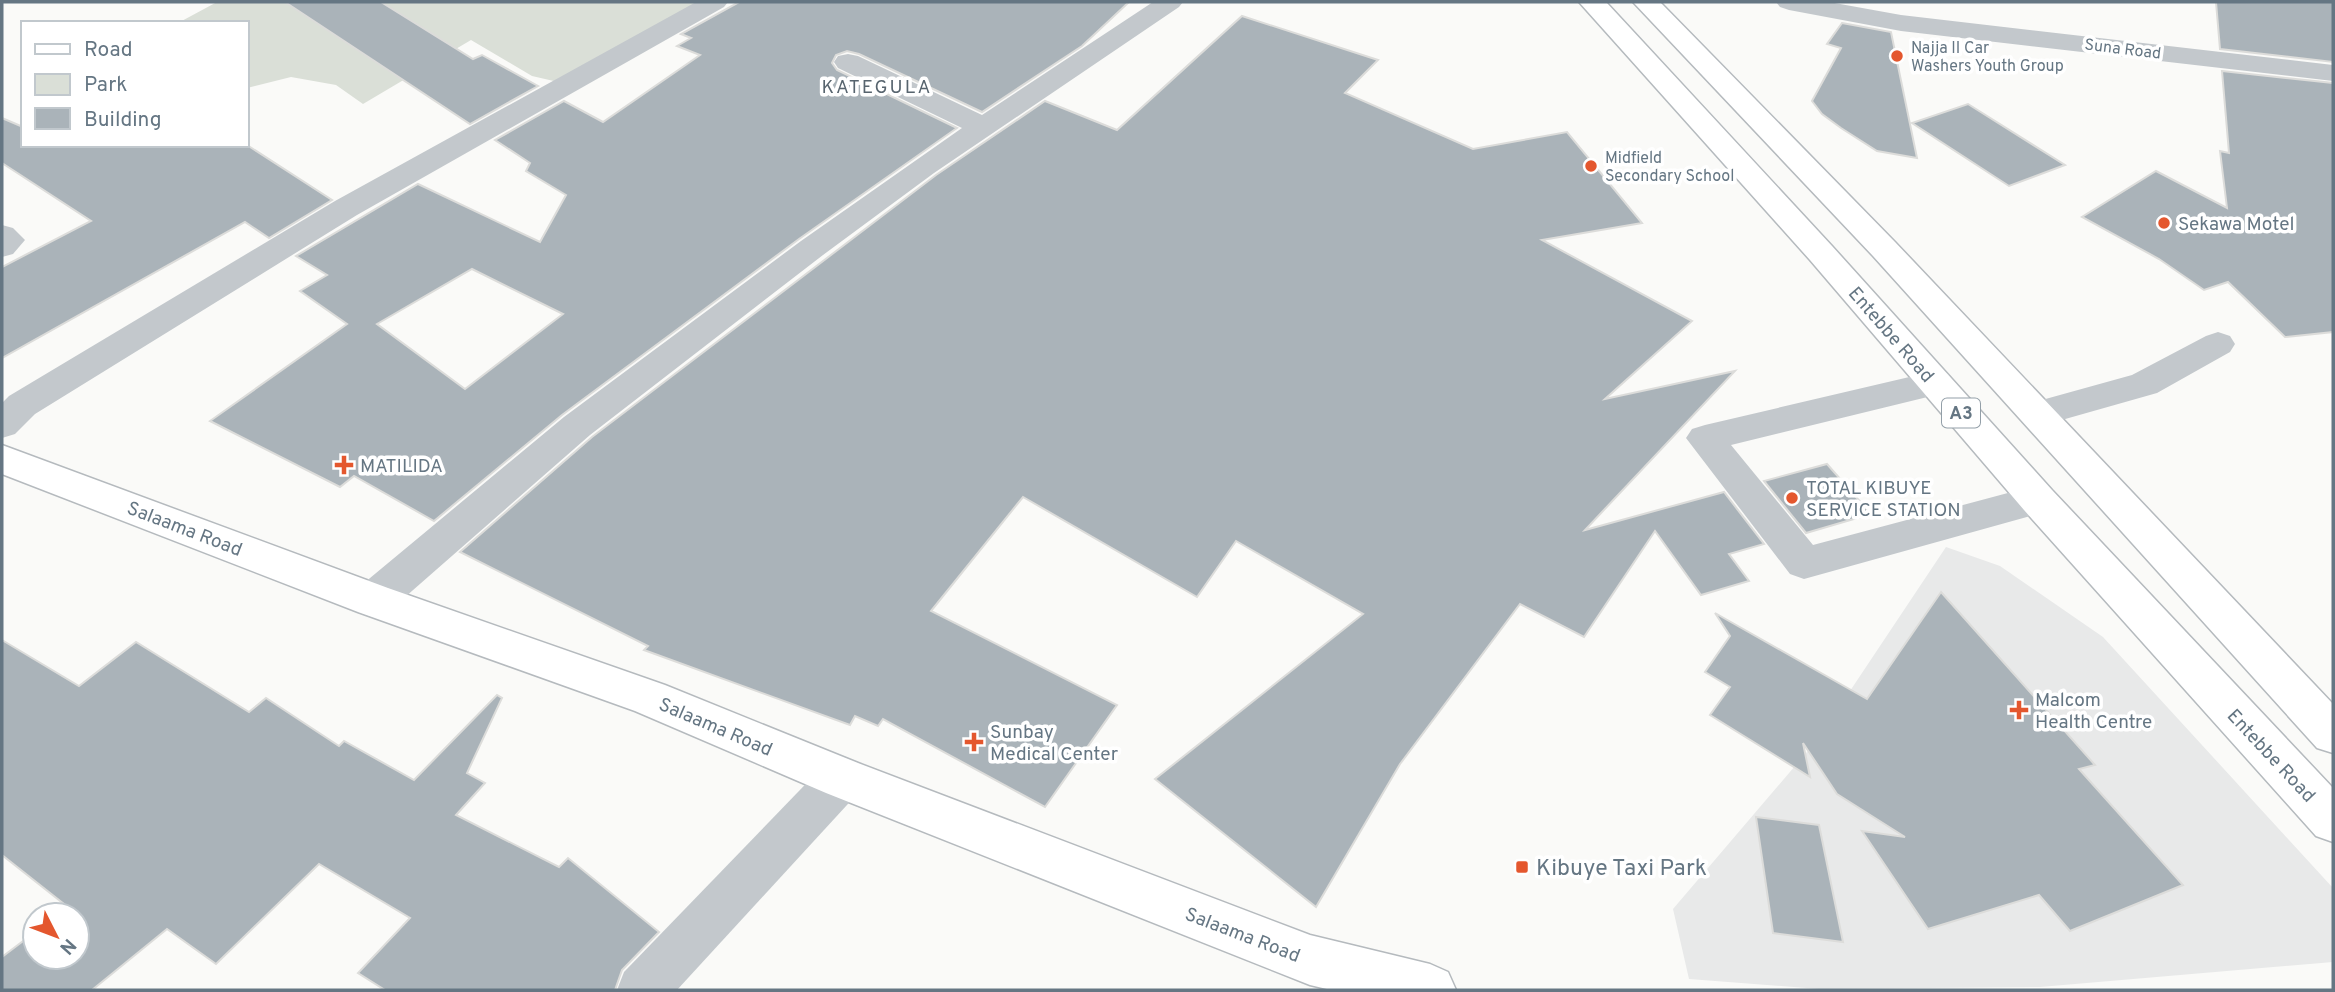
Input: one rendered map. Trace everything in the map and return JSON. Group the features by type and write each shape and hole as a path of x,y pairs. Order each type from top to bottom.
{"main road":[{"name":"Entebbe Road","path":"1592,2 1812,243 2038,500 2333,821"},
{"path":"1646,2 1884,249 2333,734"},
{"name":"Salaama Road","path":"2,459 373,600 650,698 842,778 1310,960 1430,990"}],"street":[{"path":"2,425 22,405 346,208 715,2"},
{"path":"373,600 577,426 812,248 984,127 1170,2"},
{"name":"Suna Road","path":"1789,2 1901,23 2333,73"},
{"path":"848,62 984,127"},
{"path":"2,235 9,240 2,247"},
{"path":"2036,414 2144,384 2218,344"},
{"path":"1935,383 1705,438 1804,564 2038,500"},
{"path":"642,990 842,778"}],"shaded area":[{"path":"1946,547 2000,566 2103,637 2333,888 2333,962 2040,987 1819,989 1689,979 1673,909 1818,739"}],"green space":[{"path":"217,2 699,2 558,82 532,76 471,40 363,104 336,85 291,77 248,88 248,21 182,21"}],"building":[{"path":"285,2 381,2 473,59 482,55 538,86 470,124"},
{"path":"739,2 1129,2 1082,46 982,112 859,54 847,51 836,55 832,63 837,70 957,128 799,239 562,415 434,521 354,476 340,487 210,421 347,324 300,291 327,275 296,256 418,184 540,242 566,195 526,171 530,163 495,140 564,101 603,122 700,55 677,46 691,38 681,34","holes":["472,269 563,314 465,389 377,324"]},
{"path":"2216,2 2333,2 2333,62 2220,49"},
{"path":"1242,16 1378,60 1345,93 1473,149 1567,132 1642,223 1542,240 1692,321 1605,399 1735,371 1585,530 1724,492 1764,544 1729,554 1749,581 1701,595 1655,531 1584,637 1520,604 1400,764 1316,907 1155,779 1363,614 1236,541 1197,597 1023,497 931,611 1117,705 1045,807 883,719 878,726 855,716 850,725 644,650 648,646 460,552 592,437 936,175 1045,101 1117,130"},
{"path":"1842,23 1891,32 1917,158 1877,151 1822,114 1812,101 1841,48 1827,44"},
{"path":"2222,71 2333,83 2333,332 2285,337 2228,282 2204,290 2159,259 2082,217 2156,171 2227,208 2220,151 2229,153"},
{"path":"1968,104 2065,165 2009,186 1912,123"},
{"path":"2,118 21,126 21,147 248,146 332,200 269,238 245,222 2,358 2,267 91,221 2,163"},
{"path":"1827,464 1871,514 1806,533 1764,481"},
{"path":"1941,592 2095,765 2079,769 2183,885 2070,931 2039,895 1928,929 1862,831 1905,837 1837,794 1803,743 1810,777 1710,715 1730,687 1705,672 1730,636 1715,613 1867,699"},
{"path":"2,640 79,686 136,642 249,712 266,698 339,746 344,741 414,780 497,695 502,698 467,773 485,783 456,815 559,867 568,858 659,932 622,970 615,990 385,990 358,973 410,918 319,864 216,964 167,929 92,990 2,990 2,957 21,943 21,971 91,971 91,901 60,901 2,855"},
{"path":"1756,817 1819,825 1843,942 1773,933"}],"place":[{"name":"Najja II Car Washers Youth Group","path":"1897,56"},
{"name":"Midfield Secondary School","path":"1591,166"},
{"name":"Sekawa Motel","path":"2164,223"},
{"name":"MATILIDA","path":"344,465"},
{"name":"TOTAL KIBUYE SERVICE STATION","path":"1792,498"},
{"name":"Malcom Health Centre","path":"2019,710"},
{"name":"Sunbay Medical Center","path":"974,742"},
{"name":"Kibuye Taxi Park","path":"1522,867"}],"district":[{"name":"KATEGULA","path":"877,86"}]}
